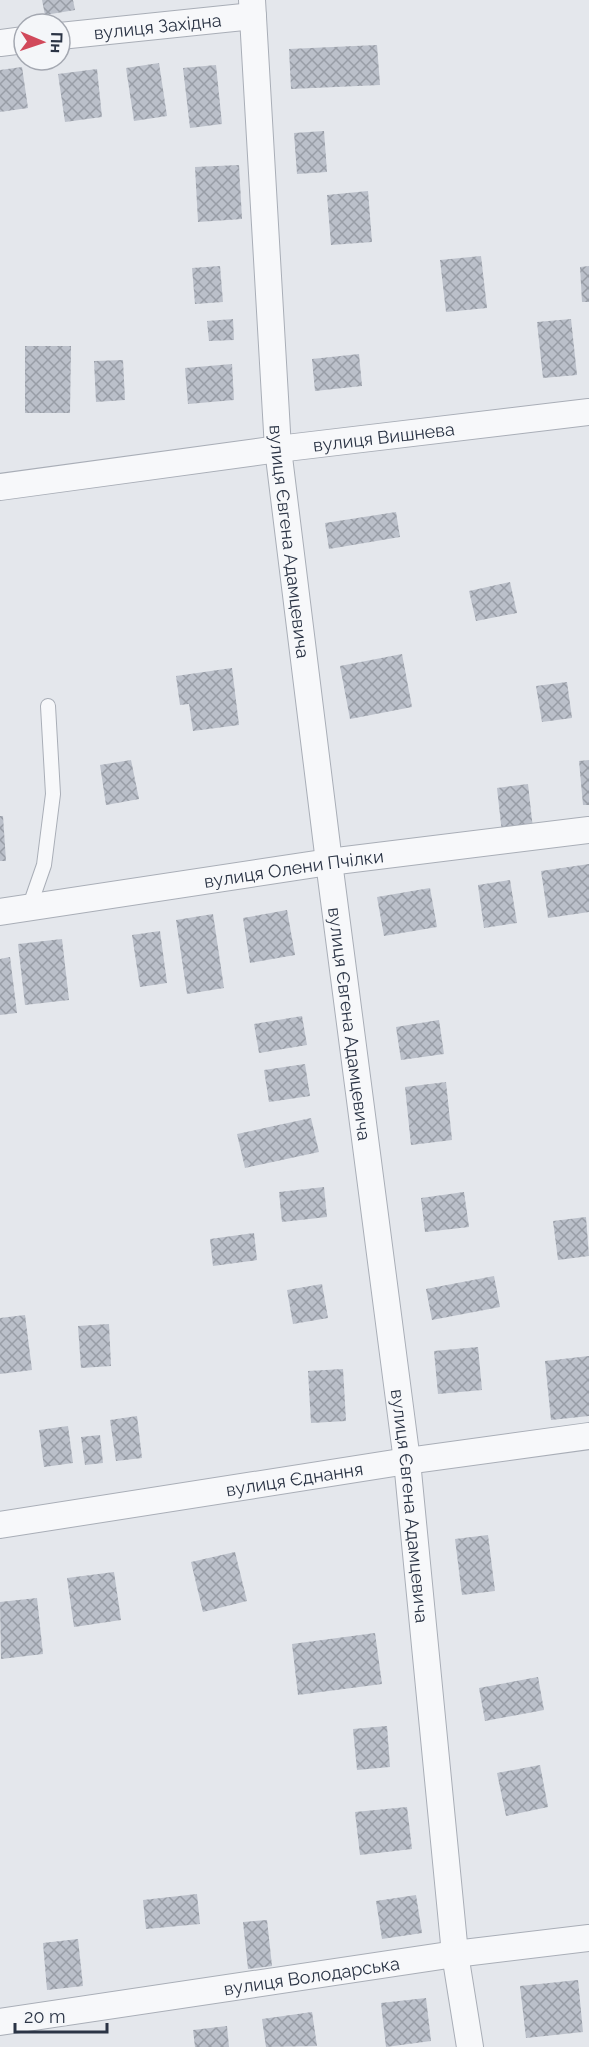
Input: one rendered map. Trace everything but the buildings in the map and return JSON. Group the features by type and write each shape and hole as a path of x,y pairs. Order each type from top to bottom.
{"street":[{"name":"вулиця Західна","path":"72,34 252,8"},
{"name":"вулиця Євгена Адамцевича","path":"252,8 278,449 407,1461 454,1954 470,2047"},
{"name":"вулиця Вишнева","path":"0,487 278,449 589,412"},
{"name":"вулиця Олени Пчілки","path":"0,912 329,862 589,830"},
{"name":"вулиця Єднання","path":"0,1526 407,1461 589,1436"},
{"name":"вулиця Володарська","path":"0,2022 454,1954 589,1938"}],"lane":[{"path":"29,908 44,865 53,794 48,706"}]}
